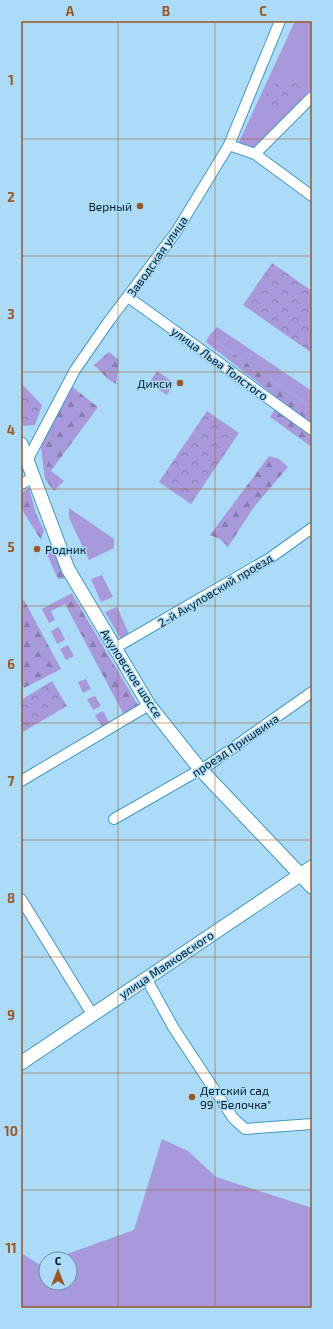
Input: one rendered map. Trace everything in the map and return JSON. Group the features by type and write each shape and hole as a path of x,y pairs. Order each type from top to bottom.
{"street":[{"name":"Заводская улица","path":"28,459 75,370 176,232 229,145 280,21"},
{"path":"255,154 312,97"},
{"path":"229,145 255,154 312,196"},
{"name":"улица Льва Толстого","path":"128,297 312,430"},
{"name":"Акуловское шоссе","path":"21,444 28,459 33,478 68,569 149,705 200,769 312,887"},
{"path":"21,484 33,478"},
{"name":"2-й Акуловский проезд","path":"115,648 270,558 312,528"},
{"name":"проезд Пришвина","path":"114,819 210,764 312,692"},
{"path":"21,781 149,705"},
{"name":"улица Маяковского","path":"21,1063 312,867"},
{"path":"21,899 92,1014"},
{"path":"146,978 177,1033 233,1118 245,1129 312,1124"}],"green space":[{"path":"295,21 312,21 312,90 253,149 239,142"},
{"path":"297,76 305,82 277,116 260,102 281,77 291,84"},
{"path":"272,263 312,291 312,353 243,305"},
{"path":"217,327 312,391 312,407 208,337"},
{"path":"208,337 312,407 312,425 206,342"},
{"path":"109,352 119,360 116,384 108,379 94,365"},
{"path":"157,371 174,383 167,395 149,383"},
{"path":"21,383 42,405 35,425 21,426"},
{"path":"71,386 98,407 51,471 64,481 54,491 45,479 41,448 47,432"},
{"path":"277,406 312,430 312,447 270,417"},
{"path":"207,411 239,433 191,504 159,482"},
{"path":"269,456 279,459 288,467 254,507 228,547 220,539 210,535"},
{"path":"29,488 36,514 44,530 41,540 21,508 21,493"},
{"path":"69,508 114,539 114,548 89,560 69,518"},
{"path":"54,550 69,578 58,579 46,552"},
{"path":"102,575 113,597 101,602 91,579"},
{"path":"72,593 75,599 51,611 55,620 49,623 42,609"},
{"path":"75,599 138,705 124,715 65,604"},
{"path":"24,600 61,669 24,688 21,682 21,601"},
{"path":"117,607 129,634 121,639 105,612"},
{"path":"59,627 65,640 57,644 51,631"},
{"path":"68,645 74,656 66,660 60,649"},
{"path":"86,679 91,689 83,693 78,682"},
{"path":"52,681 67,706 21,733 21,700"},
{"path":"95,696 101,706 93,710 87,699"},
{"path":"103,711 109,722 113,720 115,722 103,729 95,715"},
{"path":"162,1139 188,1151 216,1177 312,1208 312,1308 21,1308 21,1253 38,1263 38,1291 78,1291 78,1251 75,1251 134,1230"}],"place":[{"name":"Верный","path":"140,206"},
{"name":"Дикси","path":"180,383"},
{"name":"Родник","path":"37,549"},
{"name":"Детский сад 99 \"Белочка\"","path":"192,1097"}]}
